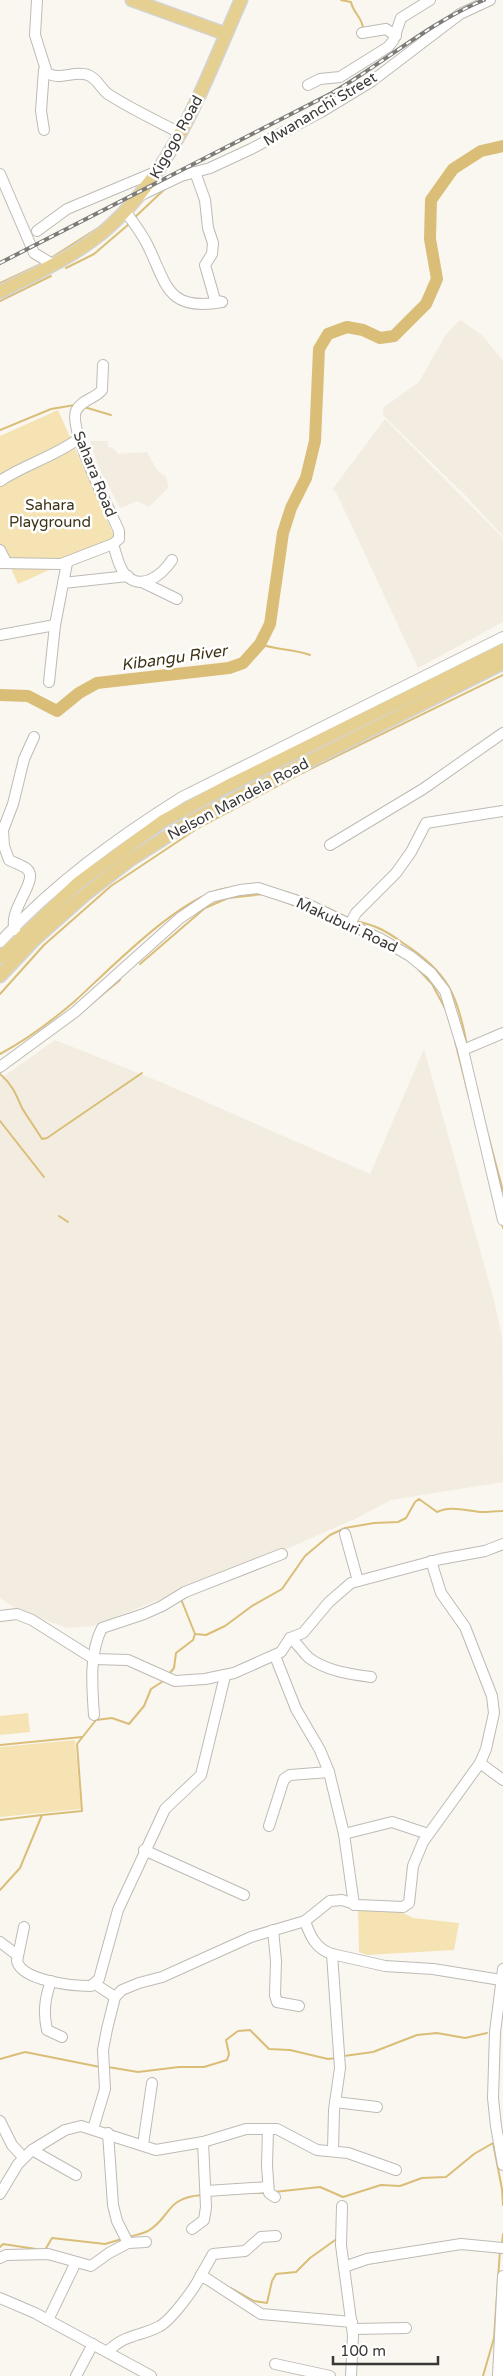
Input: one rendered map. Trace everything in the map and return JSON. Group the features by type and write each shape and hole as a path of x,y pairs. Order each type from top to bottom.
{"main road":[{"path":"132,0 226,34"},
{"name":"Kigogo Road","path":"0,292 54,265 101,234 140,196 161,169 190,117 241,0"},
{"name":"Nelson Mandela Road","path":"0,958 17,932 78,883 163,821 228,786 503,650"},
{"name":"Nelson Mandela Road","path":"0,976 34,940 87,893 130,860 193,820 503,663"}],"street":[{"path":"37,0 35,35 44,70 41,110 44,130"},
{"path":"308,85 320,78 340,77 388,47 396,36 401,18 430,0"},
{"name":"Mwananchi Street","path":"140,196 181,176 210,168 251,150 321,112 372,81 460,14 490,0"},
{"path":"362,33 386,29 396,36"},
{"path":"44,70 52,76 73,73 92,77 108,94 150,119 180,133"},
{"path":"37,231 67,209 161,169"},
{"path":"125,211 147,244 164,285 184,302 206,304 222,302 215,300 206,265 212,254 213,243 208,230 205,200 195,172"},
{"path":"0,174 34,253 54,265"},
{"name":"Sahara Road","path":"104,365 102,390 99,394 82,402 74,419 78,439 119,531 119,539 113,544"},
{"path":"0,481 17,470 57,453 78,439"},
{"path":"0,550 3,562 67,563 113,544 120,566 128,576 178,599"},
{"path":"142,582 154,579 172,560"},
{"path":"49,682 55,626 67,563"},
{"path":"63,583 128,576"},
{"path":"0,635 55,626"},
{"path":"0,942 17,932 91,858 182,797 503,638"},
{"path":"330,845 423,789 503,733"},
{"path":"17,932 16,908 29,886 31,874 28,869 10,860 4,846 3,830 13,804 24,759 34,737"},
{"path":"350,924 356,912 396,873 411,852 426,823 503,811"},
{"name":"Makuburi Road","path":"0,1068 75,1012 180,918 211,897 258,888 307,904 382,939 410,956 431,973 445,991 463,1050 503,1220"},
{"path":"463,1050 503,1033"},
{"path":"345,1534 358,1580"},
{"path":"0,1616 17,1614 32,1620 79,1652 94,1659 128,1660 175,1681 225,1676 281,1652 290,1638 303,1633 329,1602 347,1586 358,1580 431,1561 486,1550 503,1544"},
{"path":"94,1715 94,1659 98,1634 106,1624 144,1614 184,1592 282,1554"},
{"path":"93,2129 105,2089 102,2050 115,1997 131,1986 162,1977 251,1937 305,1921 330,1902 342,1900 354,1904 403,1907 408,1905 413,1866 428,1834 480,1763 486,1749 494,1713 492,1696 465,1627 441,1593 431,1561"},
{"path":"290,1638 300,1645 303,1653 321,1665 340,1672 371,1677"},
{"path":"275,1656 296,1709 320,1750 329,1772 344,1834 354,1904"},
{"path":"94,1984 103,1968 118,1910 144,1850 165,1809 201,1775 225,1676"},
{"path":"480,1763 503,1780"},
{"path":"269,1826 284,1779 290,1776 329,1772"},
{"path":"344,1834 392,1822 428,1834"},
{"path":"144,1850 244,1895"},
{"path":"305,1921 313,1940 326,1952 332,1954 385,1966 434,1969 501,1980"},
{"path":"24,1927 17,1955 18,1965 21,1968 35,1976 51,1981 78,1986 94,1984 115,1997"},
{"path":"273,1930 276,1961 275,1995 277,2002 299,2006"},
{"path":"0,1942 17,1955"},
{"path":"332,1954 340,2068 335,2102 334,2150"},
{"path":"503,1969 495,2032 493,2098 503,2165"},
{"path":"51,1981 45,2000 45,2019 48,2030 62,2037"},
{"path":"143,2145 152,2083"},
{"path":"335,2102 377,2106"},
{"path":"0,2121 12,2145 23,2157"},
{"path":"0,2194 23,2157 73,2127 81,2126 108,2133 156,2150 203,2142 246,2129 277,2129 317,2150 334,2150 355,2155 396,2170"},
{"path":"268,2129 266,2166 268,2187 269,2193 275,2197"},
{"path":"108,2133 113,2205 117,2220 128,2243"},
{"path":"192,2229 204,2220 206,2191 203,2142"},
{"path":"32,2150 76,2175"},
{"path":"206,2191 268,2187"},
{"path":"342,2206 341,2239 352,2326 351,2376"},
{"path":"108,2351 124,2339 163,2324 197,2283 214,2254 245,2251 261,2238 276,2236"},
{"path":"0,2258 6,2255 36,2253 62,2256 88,2266 96,2264 109,2253 128,2243 146,2242"},
{"path":"344,2267 367,2259 461,2244 503,2248"},
{"path":"48,2320 76,2262"},
{"path":"201,2275 261,2314 352,2326 406,2328"},
{"path":"498,2376 503,2276"},
{"path":"0,2298 48,2320 151,2376"},
{"path":"76,2376 93,2344"},
{"path":"275,2364 330,2376"}],"shaded area":[{"path":"460,320 482,335 503,361 503,536 467,497 383,415 383,408 419,382 445,336"},
{"path":"385,419 503,538 503,622 418,668 336,492 332,490"},
{"path":"90,441 108,441 108,447 113,448 118,454 147,452 157,470 167,478 168,488 149,507 138,501 120,508 98,466"},
{"path":"55,1040 163,1083 370,1174 424,1049 494,1300 502,1337 503,1482 391,1500 355,1519 277,1553 93,1626 67,1628 18,1610 0,1598 0,1079"}],"green space":[{"name":"Sahara Playground","path":"58,410 116,540 18,584 0,544 0,436"},
{"path":"28,1713 30,1732 0,1735 0,1716"},
{"path":"75,1740 81,1809 0,1817 0,1747"},
{"path":"358,1910 399,1911 413,1918 459,1923 454,1950 367,1955 359,1952"}],"waterway":[{"path":"341,0 351,2 363,28"},
{"path":"316,110 328,96"},
{"name":"Kibangu River","path":"0,695 28,696 57,711 79,693 97,683 229,668 243,663 260,644 270,624 283,533 291,508 306,478 315,441 319,349 328,334 347,327 363,330 380,338 394,336 426,304 437,279 430,239 431,200 453,169 481,151 503,146"},
{"path":"134,218 167,187"},
{"path":"66,268 94,254 129,224"},
{"path":"51,258 101,226"},
{"path":"0,283 43,263"},
{"path":"0,301 51,276"},
{"path":"0,430 51,409 75,405"},
{"path":"84,407 111,415"},
{"path":"260,644 310,655"},
{"path":"0,994 44,945 111,886 198,828 298,775 503,675"},
{"path":"0,1054 58,1015 126,953 169,918 190,903 210,893 228,888"},
{"path":"286,892 308,899"},
{"path":"140,964 205,908 228,898 264,894"},
{"path":"283,901 325,918"},
{"path":"321,905 346,917"},
{"path":"19,929 32,918"},
{"path":"355,921 381,929 391,935 431,964 441,975 460,1012 467,1046"},
{"path":"9,941 12,936"},
{"path":"418,969 432,984 446,1010"},
{"path":"85,1009 120,980"},
{"path":"64,1026 76,1017"},
{"path":"455,1041 469,1097"},
{"path":"0,1074 11,1085 22,1108 42,1139 47,1138 142,1073"},
{"path":"0,1121 44,1177"},
{"path":"488,1135 503,1191"},
{"path":"59,1216 68,1222"},
{"path":"502,1223 503,1228"},
{"path":"181,1599 195,1634 206,1635 225,1626 252,1606 282,1589 305,1556 330,1535 345,1528 374,1523 398,1522 406,1518 415,1502 419,1499 437,1512 448,1509 482,1512 503,1511"},
{"path":"169,1674 174,1668 176,1653 193,1640 195,1634"},
{"path":"0,1890 20,1868 42,1815 82,1811 77,1744 96,1720 112,1718 129,1724 144,1706 151,1689 165,1680"},
{"path":"0,1745 82,1737"},
{"path":"0,1820 42,1815"},
{"path":"108,2067 138,2072 179,2067 204,2067 227,2060 229,2054 226,2040 238,2031 250,2030 269,2049 290,2050 328,2059 336,2058"},
{"path":"344,2056 373,2052 417,2035 437,2033 465,2038 487,2033"},
{"path":"0,2059 25,2052 100,2067"},
{"path":"274,2192 320,2187 343,2197 381,2185 400,2186 422,2178 446,2177 474,2154 493,2143 502,2189 503,2205"},
{"path":"252,2193 264,2193"},
{"path":"129,2237 146,2232 156,2226 170,2209 181,2200 202,2195"},
{"path":"502,2243 503,2234"},
{"path":"45,2250 52,2238 105,2244 122,2239"},
{"path":"231,2288 254,2301 267,2303 272,2281 276,2274 296,2272 310,2258 338,2238"},
{"path":"0,2247 3,2244 36,2249"},
{"path":"483,2376 494,2338 500,2250"}],"railway":[{"path":"0,263 332,93 445,19 484,0"}]}
